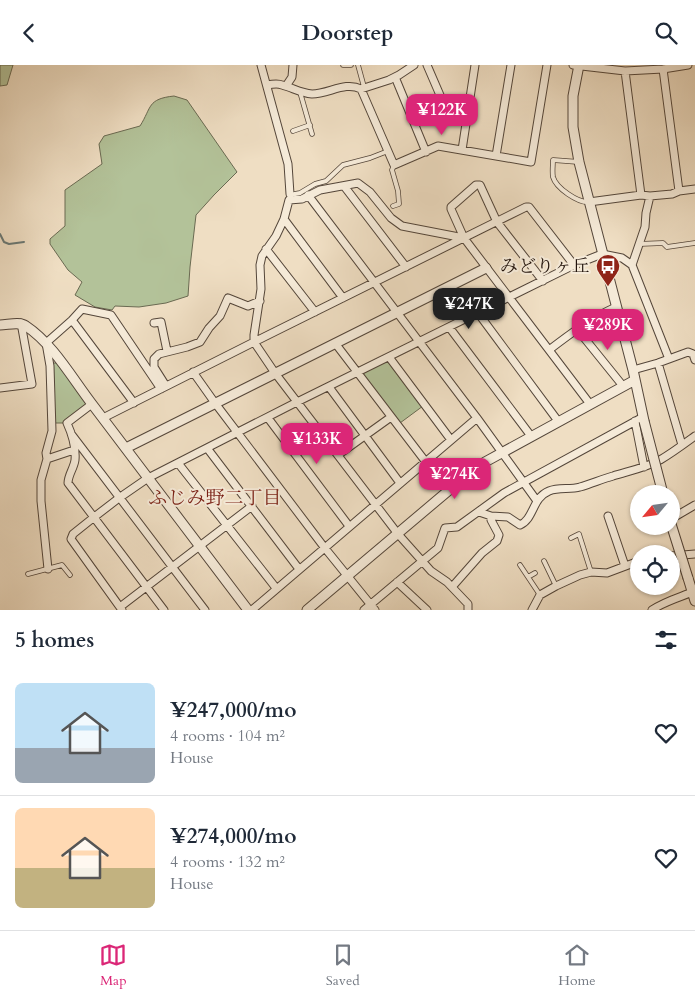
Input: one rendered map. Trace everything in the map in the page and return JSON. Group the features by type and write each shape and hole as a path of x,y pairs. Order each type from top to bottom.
{"street":[{"path":"261,65 288,164 290,197 284,219 276,236 262,256 260,265 260,301 254,342 274,373 398,534 422,562 447,582 468,604 468,610"},
{"path":"286,86 292,77 293,65"},
{"path":"267,85 280,84 300,92 313,94 343,87 356,86 363,88 389,80 414,65"},
{"path":"427,65 450,116 467,118"},
{"path":"462,150 476,65"},
{"path":"496,155 511,65"},
{"path":"363,88 394,165 438,146 531,161 547,65"},
{"path":"661,485 579,162 573,127 573,96 577,65 625,71 663,69 688,65"},
{"path":"663,69 679,191"},
{"path":"625,71 641,195"},
{"path":"395,77 426,152"},
{"path":"290,197 302,199 320,190 358,183 370,192 391,218 402,226 464,238"},
{"path":"543,281 497,222 480,185 476,185 452,207 451,209 464,238 590,404"},
{"path":"344,186 406,267"},
{"path":"589,202 695,189"},
{"path":"308,195 477,418 537,501"},
{"path":"632,265 645,227 650,196"},
{"path":"103,418 526,207 529,207 574,265"},
{"path":"284,219 343,298"},
{"path":"266,249 315,312"},
{"path":"252,506 146,586 121,609 71,539 73,534 93,517 148,478 574,265 602,254 622,258 632,265 669,359"},
{"path":"126,448 486,268"},
{"path":"163,387 154,367 154,359 159,354 200,342 209,327 220,316 228,298 248,306 260,301"},
{"path":"549,350 577,329 602,313 616,307"},
{"path":"46,343 82,309 111,315 163,387"},
{"path":"478,313 558,421"},
{"path":"72,320 134,403"},
{"path":"154,323 161,322 167,351"},
{"path":"0,325 21,323 46,343 250,610 477,418"},
{"path":"0,388 32,384 21,323"},
{"path":"450,327 531,436"},
{"path":"577,329 623,386"},
{"path":"46,343 50,366 52,431 41,480 41,501 48,569"},
{"path":"335,343 448,491"},
{"path":"307,610 484,462 623,386 634,375 658,363 688,352 693,355 695,360"},
{"path":"389,357 451,440"},
{"path":"658,363 682,445"},
{"path":"193,372 370,608 438,548 445,528 457,527 504,493 635,421 644,419"},
{"path":"329,387 400,483"},
{"path":"92,404 67,423 72,434 205,610"},
{"path":"268,417 349,526"},
{"path":"338,455 391,417"},
{"path":"635,421 644,467"},
{"path":"72,434 75,459 68,477 68,483 164,610"},
{"path":"479,512 490,516 508,517 520,525 526,522 541,496 550,490 577,488 644,467 662,459 695,436"},
{"path":"207,448 299,569"},
{"path":"47,459 74,450"},
{"path":"178,463 276,589"},
{"path":"680,514 695,505"},
{"path":"452,587 482,553 497,541 499,535 490,516"},
{"path":"618,521 609,520 625,566"},
{"path":"674,535 694,591 695,601"},
{"path":"680,555 695,554"},
{"path":"532,610 540,595 556,586 580,575 592,572 607,573 630,564"},
{"path":"397,583 427,610"},
{"path":"652,610 694,591"}],"lane":[{"path":"343,65 351,65"},
{"path":"358,65 363,88"},
{"path":"300,92 312,134"},
{"path":"293,131 310,125"},
{"path":"290,197 315,184 326,181 343,165 388,151"},
{"path":"579,162 553,160 553,177 558,187 582,203 589,202"},
{"path":"392,206 400,204 392,170 394,165"},
{"path":"639,244 664,243 667,247 695,243"},
{"path":"571,538 579,534 592,572"},
{"path":"544,561 556,586"},
{"path":"28,574 62,565 70,575"},
{"path":"520,565 540,595"},
{"path":"528,577 535,573"}],"green space":[{"path":"0,65 13,65 7,85 0,86"},
{"path":"174,96 187,100 237,172 196,215 188,296 166,303 139,307 115,306 112,310 95,307 75,295 82,282 68,270 50,244 50,239 65,226 65,190 102,164 99,144 104,136 140,126 151,105 159,99"},
{"path":"386,361 423,406 400,423 363,374"},
{"path":"51,363 57,363 85,401 86,406 66,423 54,423"}],"waterway":[{"path":"0,234 4,242 9,244 24,242"}],"place":[{"name":"みどりヶ丘","path":"608,287"}],"district":[{"name":"ふじみ野二丁目","path":"215,497"}]}
